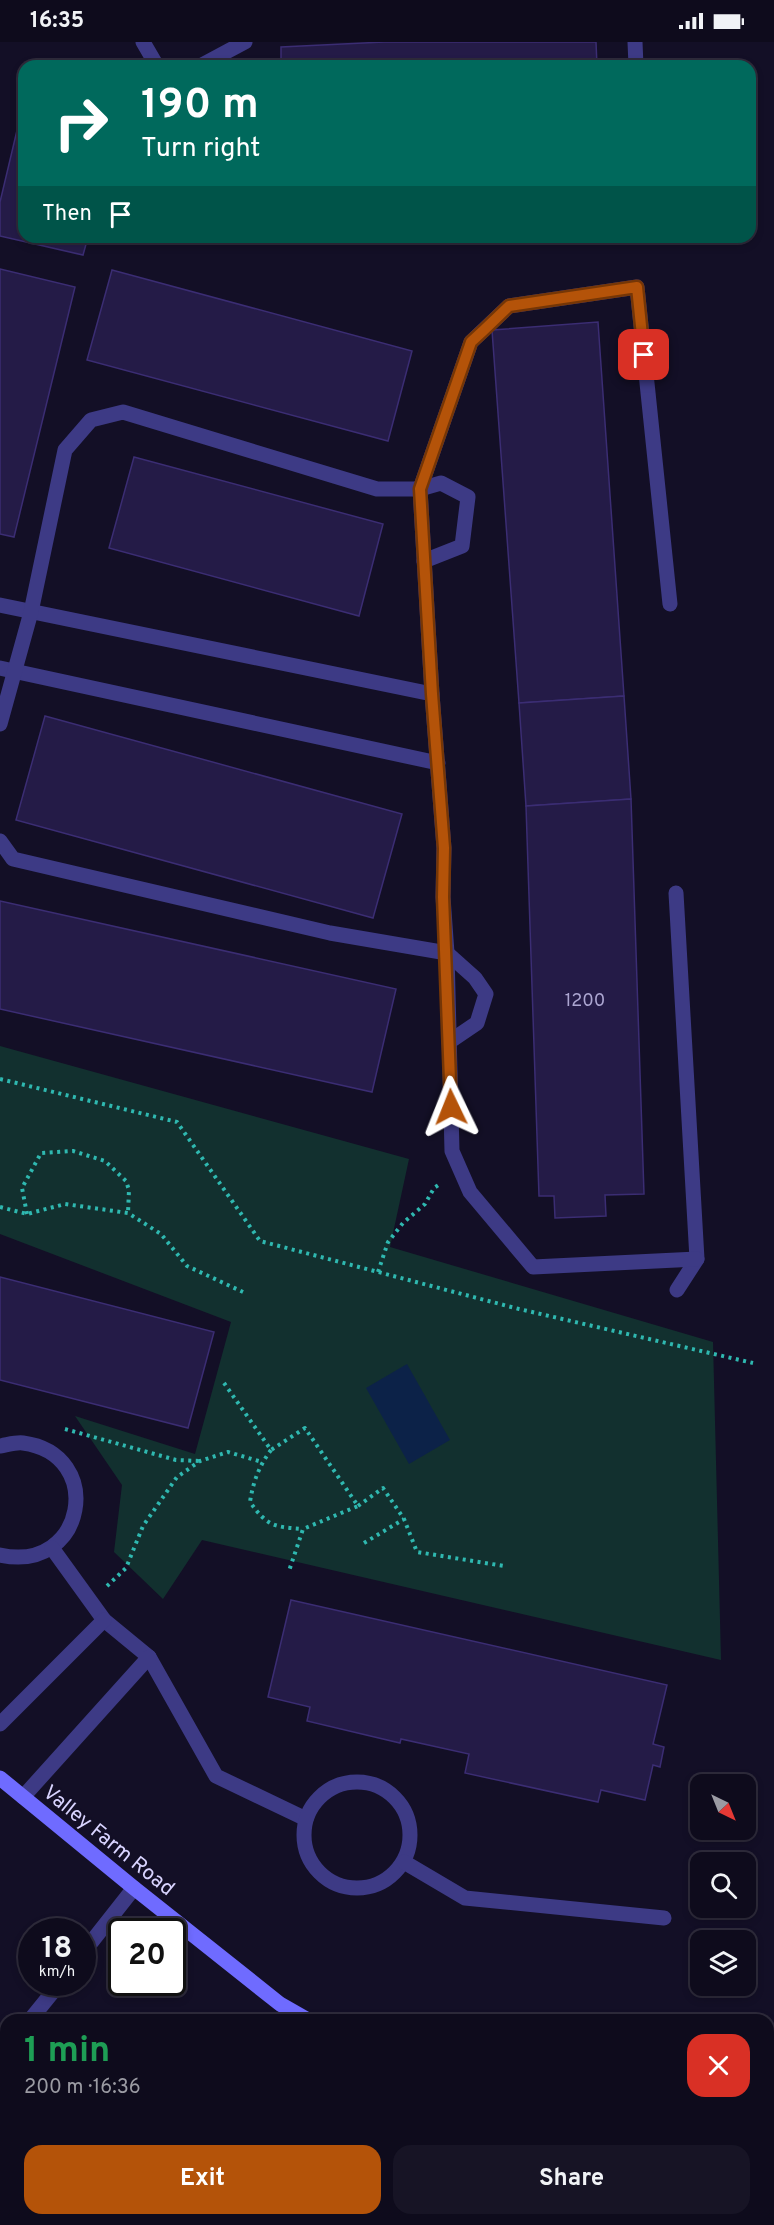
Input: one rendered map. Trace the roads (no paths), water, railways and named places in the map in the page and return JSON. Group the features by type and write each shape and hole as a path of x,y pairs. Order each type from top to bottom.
{"street":[{"path":"143,42 154,60"},
{"path":"211,60 245,42"},
{"path":"634,42 636,60"},
{"path":"670,604 637,287 509,306 471,342 420,489 444,848 443,897 447,953 452,1151 470,1192 533,1267 697,1259"},
{"path":"0,724 7,670 32,612 65,450 91,420 123,412 377,489 420,489 441,483 468,497 462,546 424,561"},
{"path":"0,605 432,694"},
{"path":"7,670 438,763"},
{"path":"0,841 13,859 330,933 447,953 475,978 486,994 477,1023 449,1042"},
{"path":"676,893 697,1259 677,1290"},
{"path":"0,1446 21,1442 43,1448 61,1461 73,1480 77,1502 71,1525 52,1548 39,1555 16,1559 0,1555"},
{"path":"52,1548 104,1620 149,1657 216,1776 306,1820"},
{"path":"0,1724 104,1620"},
{"path":"23,1797 149,1657"},
{"name":"Valley Farm Road","path":"0,1778 280,2004 298,2014"},
{"path":"359,1782 380,1786 397,1798 408,1816 411,1837 404,1862 394,1874 376,1886 355,1889 335,1884 318,1872 307,1854 304,1833 306,1820 321,1796 339,1785 359,1782"},
{"path":"404,1862 465,1898 664,1918"},
{"path":"96,1936 134,1888"},
{"path":"35,2014 49,1996"}],"water":[{"path":"407,1364 450,1440 409,1464 366,1388"}]}
